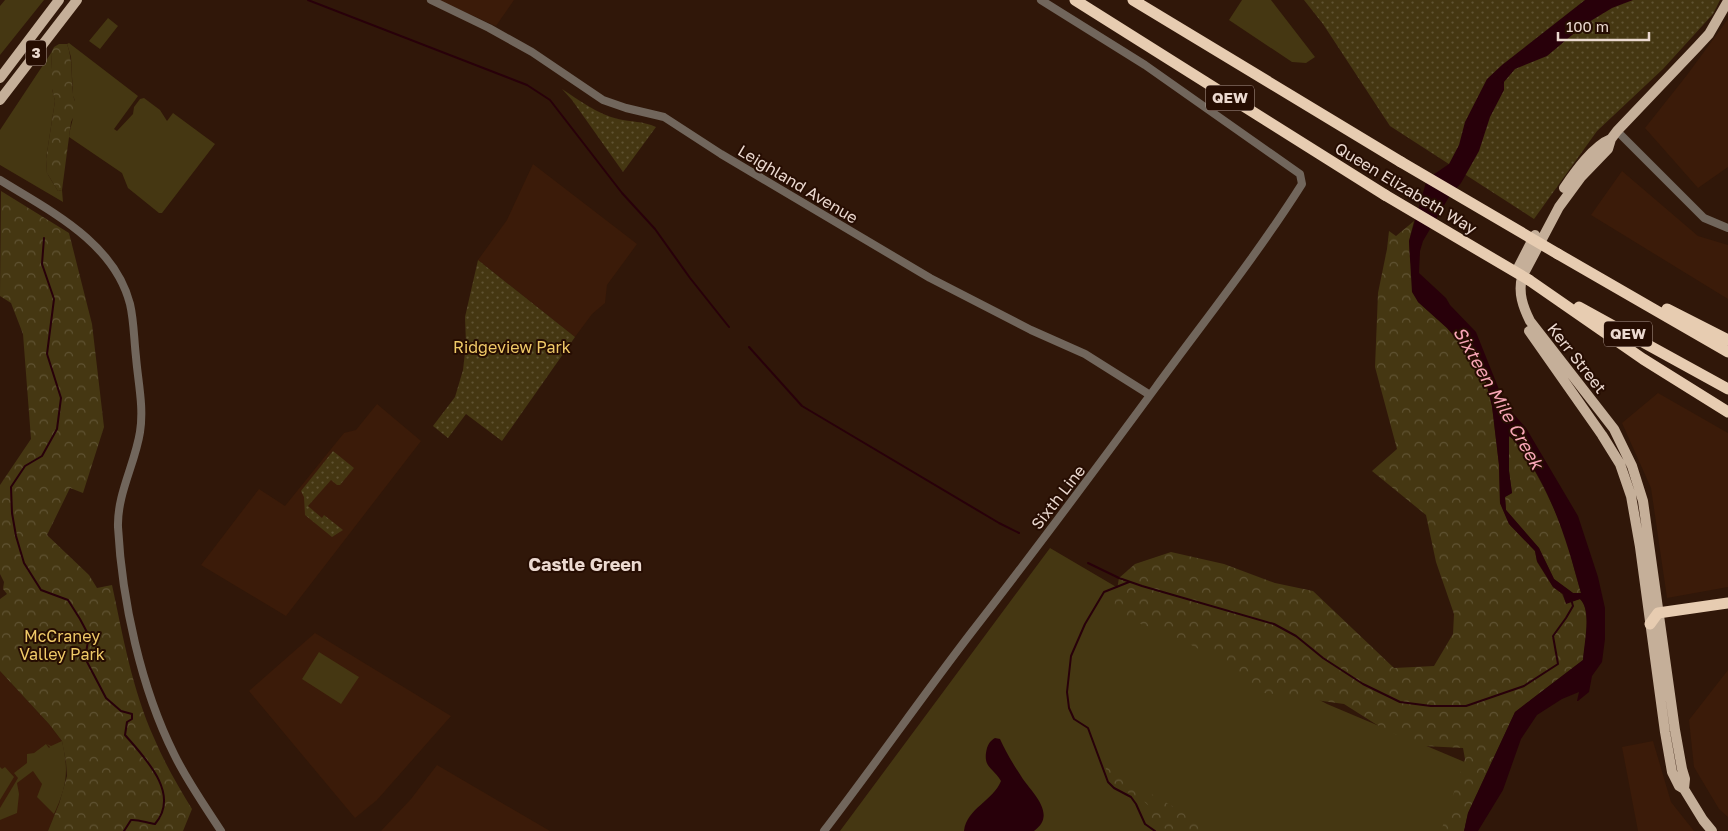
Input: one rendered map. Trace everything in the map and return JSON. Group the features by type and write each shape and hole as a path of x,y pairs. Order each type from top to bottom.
{"highway":[{"name":"Queen Elizabeth Way","path":"1075,0 1385,196 1529,280 1728,389"},
{"name":"Queen Elizabeth Way","path":"1133,0 1401,162 1728,352"},
{"path":"1602,279 1728,340"},
{"path":"1529,280 1644,359 1728,412"},
{"path":"1650,624 1658,613 1728,603"}],"main road":[{"name":"3","path":"0,78 59,0"},
{"name":"3","path":"0,100 77,0"},
{"name":"Kerr Street","path":"1712,831 1684,789 1679,786 1672,772 1640,547 1631,496 1620,464 1602,435 1526,327 1517,307 1513,285 1526,252 1543,221 1576,171 1604,142 1614,135 1688,58 1709,34 1728,1"},
{"name":"Kerr Street","path":"1614,135 1608,149 1570,191 1549,223 1522,276 1520,285 1521,298 1530,322 1614,429 1632,466 1643,501 1679,753 1685,779 1684,789"}],"street":[{"name":"Leighland Avenue","path":"431,0 485,26 532,52 603,100 626,108 664,117 730,159 930,278 1031,330 1085,354 1150,395"},
{"name":"Sixth Line","path":"824,831 971,632 1088,481 1281,217 1302,184 1300,174 1145,65 1041,0"},
{"path":"1614,135 1704,218 1728,228"},
{"path":"0,180 69,223 94,245 113,266 130,305 142,417 138,443 120,507 118,526 126,604 137,652 150,694 172,752 221,831"}],"shaded area":[{"path":"438,0 514,0 496,26"},
{"path":"1728,19 1728,167 1698,188 1645,128"},
{"path":"533,164 637,244 607,285 605,303 592,314 575,337 478,260 507,220"},
{"path":"1622,171 1698,236 1728,245 1728,299 1591,215"},
{"path":"1658,393 1728,433 1728,587 1667,598 1651,488 1622,423"},
{"path":"377,404 421,441 286,616 201,565 259,489 285,506 344,433 356,430"},
{"path":"315,633 451,716 377,800 355,818 249,691"},
{"path":"1728,670 1728,817 1719,809 1694,767 1689,720"},
{"path":"0,671 49,724 62,741 59,804 48,831 0,831"},
{"path":"1653,741 1671,802 1694,831 1638,831 1622,747"},
{"path":"437,765 550,831 381,831 411,799"}],"green space":[{"path":"5,0 44,0 0,55 0,6"},
{"path":"1242,0 1271,0 1315,57 1306,63 1292,62 1229,20"},
{"path":"1304,0 1720,0 1713,14 1663,69 1597,131 1534,219 1390,126 1323,24"},
{"path":"108,18 118,26 100,49 89,41"},
{"path":"69,43 138,96 114,129 117,131 133,114 134,107 140,99 144,98 160,110 167,121 173,113 215,144 162,213 159,213 128,188 122,173 69,137 75,100 73,96 71,57 67,44"},
{"path":"59,44 67,44 69,50 73,94 78,110 77,117 73,118 71,122 62,190 58,191 47,173 46,159 55,101 52,89 51,53 54,47"},
{"path":"51,53 52,89 55,101 46,159 47,173 58,191 62,190 63,202 0,165 0,130"},
{"path":"562,89 603,114 656,127 623,172 572,100"},
{"name":"McCraney Valley Park","path":"1,191 69,233 92,324 104,427 83,493 70,488 47,535 89,575 97,588 112,585 129,662 146,719 176,783 192,809 183,831 48,831 59,804 67,776 62,741 49,724 0,671 0,599 7,594 3,589 4,582 0,574 0,485 31,439 23,334 11,303 0,296"},
{"path":"1414,221 1409,241 1410,259 1418,302 1447,328 1472,357 1486,382 1492,406 1499,465 1500,503 1509,524 1535,551 1537,562 1553,587 1562,594 1566,603 1580,599 1584,604 1587,619 1583,660 1515,712 1468,813 1464,831 1441,831 1465,759 1463,748 1424,746 1385,730 1344,704 1264,693 1225,664 1184,641 1121,616 1114,607 1119,578 1135,564 1171,552 1224,564 1275,583 1313,591 1394,668 1434,666 1453,634 1454,614 1436,562 1426,515 1372,471 1397,449 1375,367 1378,293 1389,231 1396,236"},
{"name":"Ridgeview Park","path":"478,260 575,337 502,441 466,414 448,438 433,426 455,397 463,370 466,344 465,317"},
{"path":"1509,436 1517,443 1525,455 1559,519 1568,544 1581,593 1573,593 1554,579 1539,548 1506,510 1505,497 1512,493 1509,471"},
{"path":"333,451 354,468 340,485 331,480 308,506 322,518 324,515 343,530 332,537 305,515 304,497 301,491"},
{"path":"1050,548 1198,635 1327,704 1467,763 1450,831 840,831"},
{"path":"319,652 359,677 341,704 302,679"},
{"path":"62,741 66,761 66,778 62,795 54,814 37,797 42,784 33,771 17,783 19,794 17,813 0,820 0,808 18,778 14,773 27,763 27,754 34,753 46,744 49,748 47,744 51,746"},
{"path":"1100,751 1109,752 1119,777 1134,780 1146,791 1216,831 1168,831 1160,825 1155,826 1145,812 1149,806 1137,795 1135,797 1110,781"},
{"path":"0,767 2,769 5,767 14,777 0,800"}],"water":[{"name":"Sixteen Mile Creek","path":"1585,0 1633,0 1612,8 1584,25 1547,56 1515,69 1504,82 1504,90 1490,117 1479,151 1461,183 1449,197 1423,241 1420,251 1419,273 1446,298 1450,305 1476,332 1500,392 1511,411 1526,428 1578,516 1598,577 1605,608 1605,639 1602,662 1592,676 1589,692 1578,701 1579,692 1562,699 1537,715 1521,739 1503,790 1478,831 1464,831 1468,813 1515,712 1583,660 1586,628 1584,604 1580,599 1566,604 1563,594 1553,587 1537,561 1535,551 1509,524 1500,503 1499,465 1492,406 1486,382 1472,357 1447,328 1418,302 1412,292 1409,241 1427,179 1449,164 1459,145 1465,122 1487,79","holes":["1509,436 1533,467 1542,483 1565,538 1581,593 1573,593 1554,579 1539,548 1506,510 1505,497 1512,493 1509,471"]},
{"path":"995,738 1000,739 1015,767 1036,796 1043,810 1044,817 1041,824 1034,831 964,831 970,816 992,794 1001,781 989,767 986,760 988,746"}],"waterway":[{"path":"308,0 527,85 550,100 622,193 655,229 690,278 729,327"},
{"path":"44,238 42,264 54,299 47,354 61,398 57,429 42,456 25,466 11,487 12,513 24,563 41,590 68,600 80,619 89,636 85,658 106,698 121,711 132,714 132,719 127,722 125,735 150,765 162,789 164,801 162,813 155,824 131,820 124,831"},
{"path":"749,347 802,406 1019,533"},
{"path":"1088,563 1119,578 1142,586 1274,624 1296,636 1323,658 1363,684 1400,702 1431,706 1466,706 1524,686 1558,664 1553,636 1573,606 1571,599"},
{"path":"1129,582 1104,592 1085,624 1071,656 1067,692 1069,708 1074,719 1088,728 1108,782 1114,788 1131,797 1145,824 1155,831"}],"district":[{"name":"Castle Green","path":"585,565"}]}
